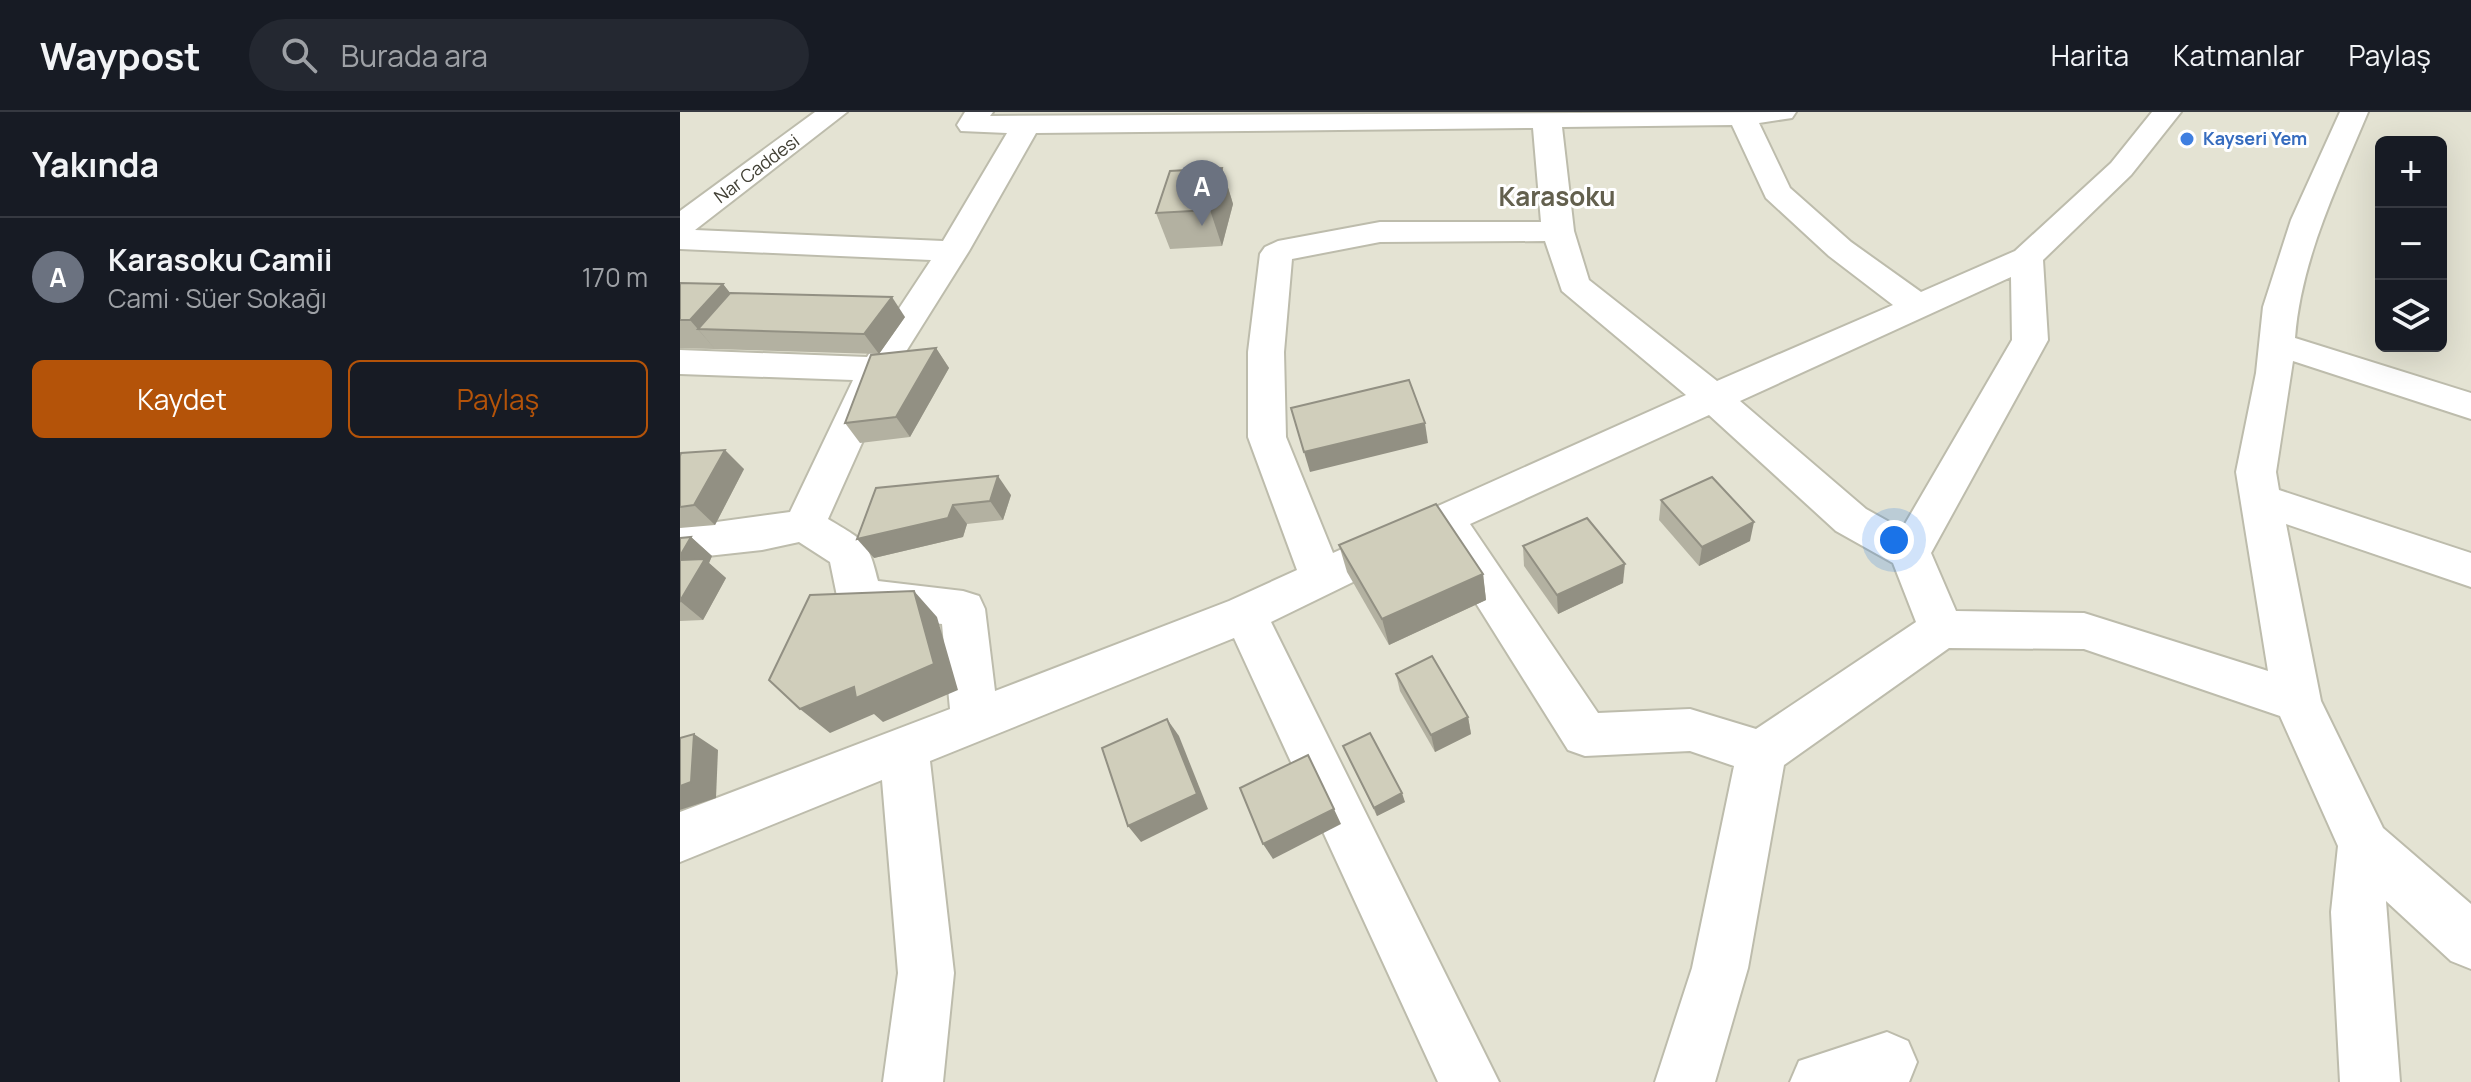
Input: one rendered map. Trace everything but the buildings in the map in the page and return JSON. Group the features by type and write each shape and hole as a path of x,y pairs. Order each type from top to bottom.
{"street":[{"name":"Nar Caddesi","path":"680,226 833,112"},
{"path":"979,112 971,125 1216,116 1742,117 1782,112"},
{"path":"680,837 1245,614 1444,519 2027,258 2121,169 2166,112"},
{"path":"2354,112 2307,220 2280,307 2256,472 2297,701 2364,846 2471,941"},
{"path":"1546,116 1558,231 1574,284 1713,398 1851,520 1910,553 1941,629"},
{"path":"1742,117 1777,192 1840,249 1918,307"},
{"path":"805,525 877,369 953,251 1026,125"},
{"path":"1321,577 1267,437 1266,352 1276,254 1289,248 1380,232 1558,231"},
{"path":"680,239 953,251"},
{"path":"1910,553 2030,340 2027,258"},
{"path":"2277,344 2471,406"},
{"path":"680,362 877,369"},
{"path":"2260,499 2471,570"},
{"path":"1444,519 1585,735 1690,730 1761,753"},
{"path":"680,543 762,534 805,525 850,553 859,596 963,609 975,720"},
{"path":"1245,614 1469,1082"},
{"path":"1685,1082 1720,968 1761,753 1941,629 2084,631 2297,701"},
{"path":"904,749 926,973 913,1082"},
{"path":"2364,846 2358,912 2370,1082"},
{"path":"1820,1082 1887,1062"}],"shaded area":[{"path":"680,112 2471,112 2471,1082 680,1082"}],"place":[{"name":"Kayseri Yem","path":"2187,139"},
{"name":"Karasoku Camii","path":"1202,226"}],"district":[{"name":"Karasoku","path":"1557,197"}]}
